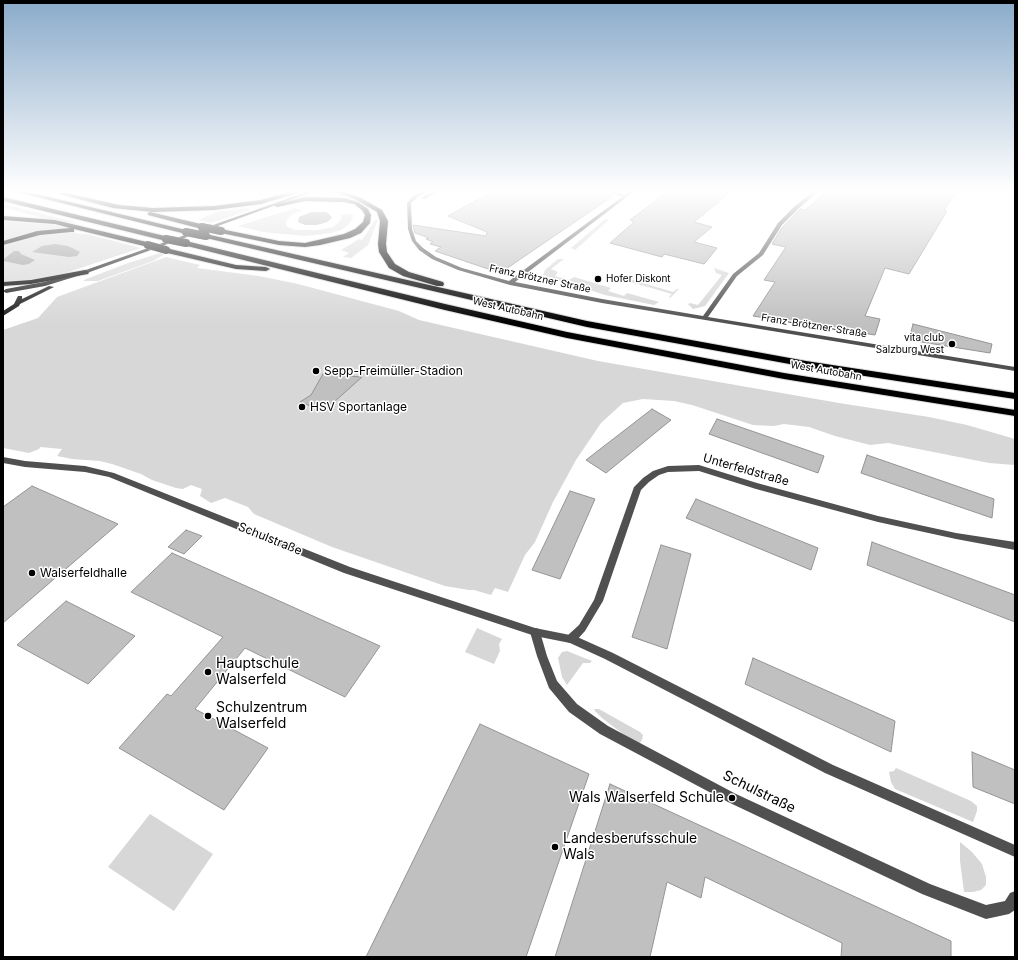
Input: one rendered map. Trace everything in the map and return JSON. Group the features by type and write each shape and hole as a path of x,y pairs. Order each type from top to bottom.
{"highway":[{"path":"3,243 34,235"},
{"path":"109,235 236,267 301,272"},
{"name":"West Autobahn","path":"149,235 445,307 567,335 691,359 897,395 1015,413"},
{"name":"West Autobahn","path":"200,235 468,298 587,324 882,377 1015,396"},
{"path":"238,235 279,244 305,245 320,243 350,235"},
{"path":"383,235 383,252 392,266 406,274 448,286 468,298"},
{"path":"4,289 31,282 85,272"}],"main road":[{"path":"3,314 20,302 85,272 192,235"},
{"path":"4,289 19,294 21,298 20,302"}],"street":[{"name":"Franz Brötzner Straße","path":"412,235 414,241 434,258 460,269 510,282 602,301 704,318"},
{"path":"510,282 573,235"},
{"path":"704,318 735,275 760,254 773,235"},
{"name":"Franz-Brötzner-Straße","path":"704,318 1015,369"},
{"name":"Schulstraße","path":"3,460 32,465 85,469 111,475 347,570 535,632 571,640 609,656 830,769 1015,851"},
{"name":"Unterfeldstraße","path":"571,640 582,628 598,602 637,489 656,473 668,469 699,468 756,486 878,519 956,536 1015,546"},
{"name":"Schulstraße","path":"535,632 542,656 553,684 574,708 604,730 732,798 933,891 986,912 1009,907 1015,898"}],"shaded area":[{"path":"3,235 24,235 3,242"},
{"path":"90,235 141,248 62,274 31,280 3,281 3,246 34,236"},
{"path":"292,235 315,235 305,236"},
{"path":"365,235 372,235 368,245 351,258 343,257 349,253 341,250 359,239 362,240"},
{"path":"586,235 592,235 575,250 571,248"},
{"path":"55,244 68,246 80,252 77,256 69,257 32,252 42,246"},
{"path":"14,251 19,251 21,254 35,260 29,264 23,265 3,261"},
{"path":"160,253 165,254 153,261 98,281 83,281 128,263"},
{"name":"HSV Sportanlage","path":"166,257 200,265 197,268 259,276 298,284 399,311 419,320 598,361 839,403 929,417 967,425 1015,439 1015,465 989,463 888,443 870,445 835,436 809,427 784,424 774,426 753,425 692,405 674,401 643,399 623,403 601,423 576,460 553,502 535,542 525,555 508,592 495,588 491,595 474,590 445,586 332,547 254,514 248,507 225,498 211,503 200,496 202,489 191,485 183,489 176,488 112,464 100,461 72,459 57,456 62,449 40,447 39,449 29,453 3,448 3,330 38,318 57,297"},
{"path":"558,259 564,259 551,269 558,272 555,276 569,280 574,277 611,288 608,291 624,296 627,293 659,302 654,305 605,295 543,275 545,270"},
{"path":"714,268 729,273 705,306 693,309 688,304 698,305 722,275 716,273"},
{"path":"626,278 673,292 679,289 670,298 669,297 672,294 624,280"},
{"path":"477,628 502,639 499,644 500,651 494,664 465,652"},
{"path":"567,651 592,661 590,663 583,663 567,685 562,677 558,658 562,652"},
{"path":"599,709 640,732 643,735 642,740 639,744 626,736 602,718 594,710"},
{"path":"896,768 971,801 977,806 977,811 973,822 895,789 891,782 889,772 894,771"},
{"path":"150,814 213,854 174,911 108,867"},
{"path":"960,842 972,852 982,864 986,877 986,885 981,890 964,892 960,861"}],"building":[{"path":"420,235 556,235 500,273 435,251 441,247 430,244 433,242 426,239 429,238"},
{"path":"619,235 703,235 694,242 717,248 704,264 664,254 662,257 610,243"},
{"path":"778,235 933,235 909,274 885,268 865,316 880,319 875,335 753,316 775,282 764,280 786,247 772,244"},
{"path":"913,324 992,344 990,353 909,340"},
{"path":"323,374 362,377 324,411 300,402 311,395"},
{"path":"652,409 671,420 606,473 586,460"},
{"path":"717,419 824,456 818,473 709,434"},
{"path":"867,455 994,499 992,518 861,473"},
{"name":"Walserfeldhalle","path":"32,486 118,524 3,623 3,507"},
{"path":"570,491 595,499 560,579 532,570"},
{"path":"696,499 818,548 811,570 686,518"},
{"path":"186,530 202,536 184,554 168,547"},
{"path":"872,542 1015,595 1015,622 867,565"},
{"path":"661,545 691,554 667,649 632,637"},
{"name":"Hauptschule Walserfeld","path":"172,553 380,646 345,697 245,648 195,709 268,748 224,810 119,748 167,694 171,696 223,637 131,592"},
{"path":"66,601 135,636 88,684 17,645"},
{"path":"753,658 895,721 891,752 745,684"},
{"name":"Landesberufsschule Wals","path":"480,724 589,774 526,957 366,957"},
{"path":"972,752 1015,770 1015,804 973,787"},
{"path":"610,784 951,941 951,957 841,957 842,943 705,877 701,898 667,882 650,957 555,957"}],"place":[{"name":"Hofer Diskont","path":"598,279"},
{"name":"vita club Salzburg West","path":"952,344"},
{"name":"Sepp-Freimüller-Stadion","path":"316,371"},
{"name":"HSV Sportanlage","path":"302,407"},
{"name":"Walserfeldhalle","path":"32,573"},
{"name":"Hauptschule Walserfeld","path":"208,672"},
{"name":"Schulzentrum Walserfeld","path":"208,716"},
{"name":"Wals Walserfeld Schule","path":"732,798"},
{"name":"Landesberufsschule Wals","path":"555,847"}]}
